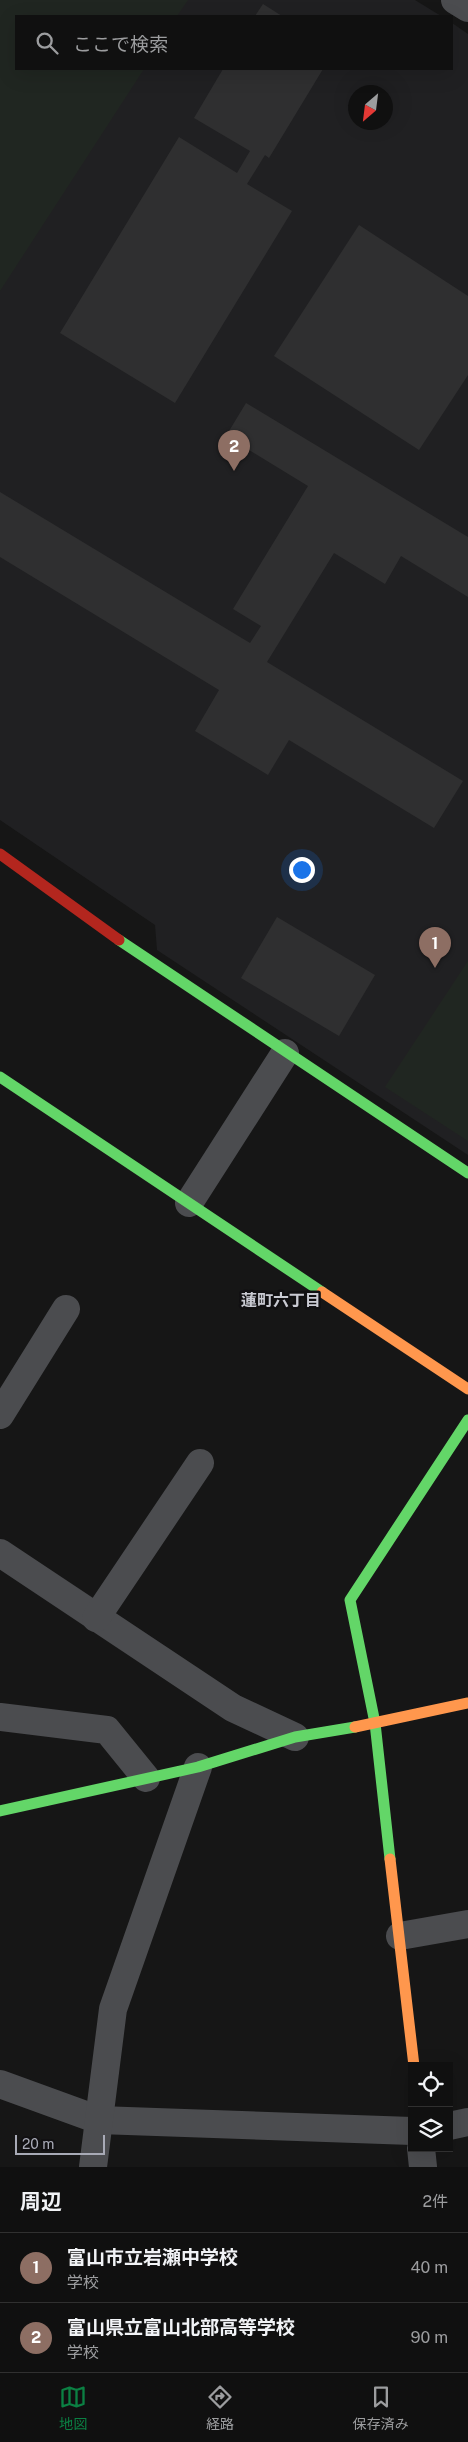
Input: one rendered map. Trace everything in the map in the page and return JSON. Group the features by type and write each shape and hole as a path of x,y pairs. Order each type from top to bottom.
{"street":[{"path":"455,0 468,8"},
{"path":"0,854 148,961 468,1173"},
{"path":"189,1203 285,1053"},
{"path":"0,1077 468,1389"},
{"path":"0,1415 66,1309"},
{"path":"414,2062 375,1723 350,1600 468,1420"},
{"path":"96,1618 200,1463"},
{"path":"0,1553 233,1708 295,1737"},
{"path":"0,1811 198,1767 295,1737 375,1723 468,1703"},
{"path":"0,1717 107,1730 146,1778"},
{"path":"93,2167 113,2009 198,1767"},
{"path":"400,1936 468,1924"},
{"path":"0,2084 98,2120 408,2131"},
{"path":"453,2125 468,2122"},
{"path":"422,2152 423,2167"}],"shaded area":[{"path":"0,0 415,0 439,15 15,15 15,70 453,70 453,24 468,34 468,1155 157,950 155,925 0,820"},
{"path":"0,0 188,0 178,15 15,15 15,70 143,70 0,291"},
{"path":"468,961 468,1141 385,1087"}],"building":[{"path":"263,4 280,15 256,15"},
{"path":"222,70 322,70 269,158 265,155 247,184 292,211 175,403 60,333 179,137 237,173 250,151 194,118"},
{"path":"359,225 468,296 468,375 419,450 274,356"},
{"path":"246,403 468,537 468,597 401,556 385,584 334,553 267,662 463,781 434,828 289,740 268,775 195,731 219,690 0,557 0,492 250,643 261,626 233,609 308,486 226,436"},
{"path":"277,917 375,975 339,1036 241,978"}],"traffic: fast":[{"path":"119,940 468,1173"},
{"path":"0,1077 322,1292"},
{"path":"390,1859 375,1723 350,1600 468,1420"},
{"path":"0,1811 198,1767 295,1737 355,1727"}],"traffic: slow":[{"path":"322,1292 468,1389"},
{"path":"355,1727 468,1703"},
{"path":"390,1859 414,2062"}],"traffic: jam":[{"path":"0,854 119,940"}],"place":[{"name":"富山県立富山北部高等学校","path":"234,471"},
{"name":"富山市立岩瀬中学校","path":"435,968"}],"district":[{"name":"蓮町六丁目","path":"281,1300"}]}
